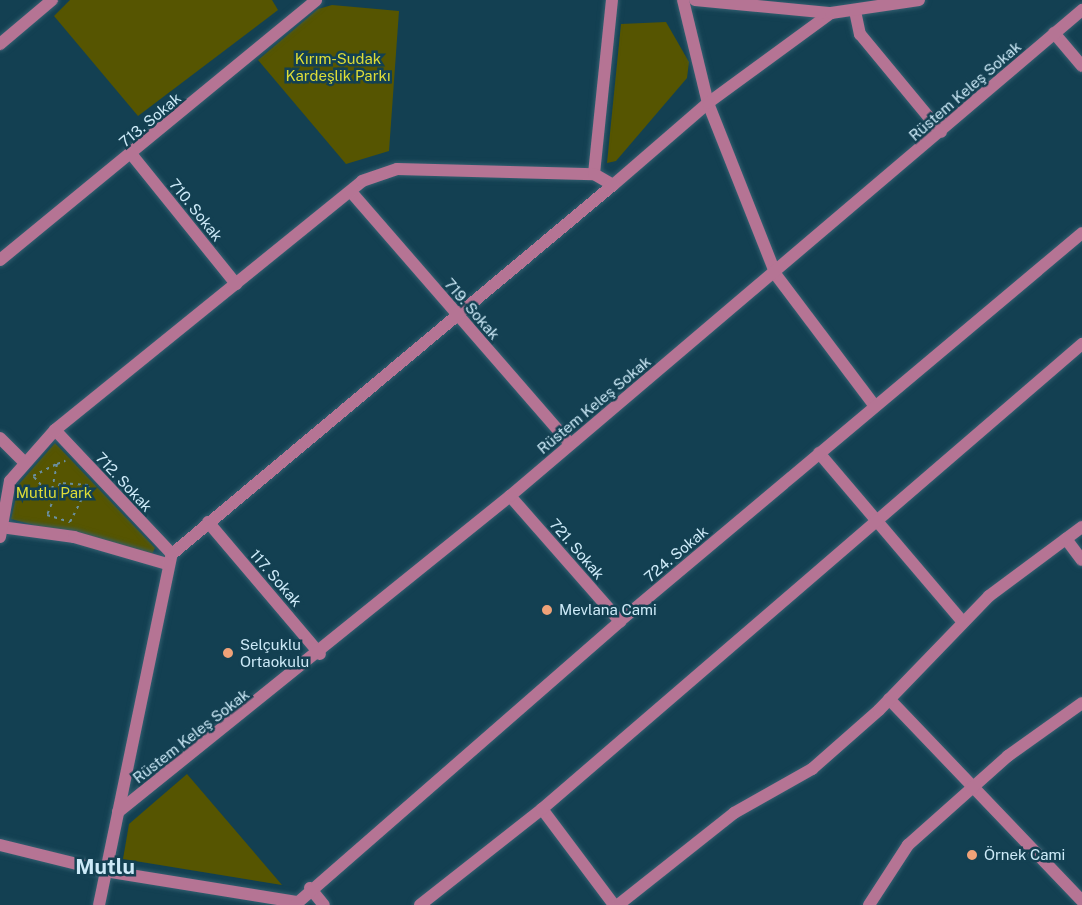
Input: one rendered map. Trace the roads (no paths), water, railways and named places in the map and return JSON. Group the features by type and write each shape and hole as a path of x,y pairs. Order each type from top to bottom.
{"street":[{"path":"0,44 52,0"},
{"name":"713. Sokak","path":"0,260 132,155 316,0"},
{"path":"594,174 612,0"},
{"path":"683,0 708,103 776,275 874,405"},
{"path":"695,0 831,13 919,0"},
{"name":"Rüstem Keleş Sokak","path":"118,812 320,654 776,275 1082,10"},
{"path":"855,11 860,34 940,132"},
{"path":"99,905 170,559 208,522 459,317 708,103 831,13"},
{"path":"1054,33 1082,66"},
{"name":"710. Sokak","path":"132,155 236,284"},
{"path":"170,559 74,537 1,532 10,481 23,461 55,430 352,193 362,181 397,170 594,174 613,185"},
{"name":"719. Sokak","path":"352,193 570,444"},
{"name":"724. Sokak","path":"296,904 309,888 620,621 874,405 1082,233"},
{"path":"420,905 542,809 1082,344"},
{"name":"712. Sokak","path":"55,430 79,455 94,482 170,559"},
{"path":"0,438 23,461"},
{"path":"819,453 963,622"},
{"name":"721. Sokak","path":"510,496 620,621"},
{"name":"117. Sokak","path":"208,522 320,654"},
{"path":"542,809 616,905 734,813 812,769 889,699 988,596 1082,527"},
{"path":"1066,539 1082,560"},
{"path":"889,699 1082,901"},
{"path":"870,905 908,845 972,788 1082,703"},
{"path":"0,845 105,871 296,904"},
{"path":"309,888 324,905"}],"place":[{"name":"Mevlana Cami","path":"547,610"},
{"name":"Selçuklu Ortaokulu","path":"228,653"},
{"name":"Örnek Cami","path":"972,855"}],"district":[{"name":"Mutlu","path":"105,867"}],"park label":[{"name":"Kırım-Sudak Kardeşlik Parkı","path":"338,66"},
{"name":"Mutlu Park","path":"54,493"}]}
